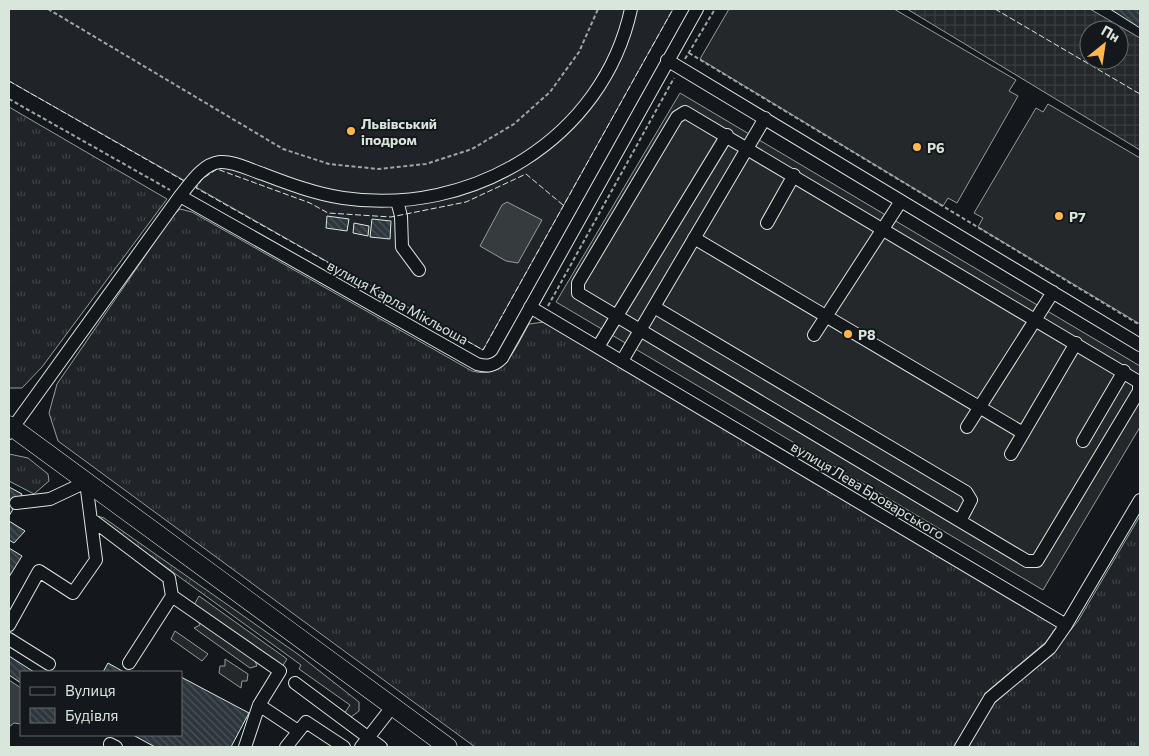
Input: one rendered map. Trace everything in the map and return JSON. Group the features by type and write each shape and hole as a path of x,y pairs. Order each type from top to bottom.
{"highway":[{"path":"10,429 186,552 448,747"}],"street":[{"path":"10,429 180,196 200,172 219,162 235,164 293,185 343,198 397,201 443,194 481,182 514,167 545,146 568,126 593,94 612,61 627,27 631,9"},
{"name":"вулиця Карла Мікльоша","path":"180,196 476,364 491,365 502,358 697,9"},
{"path":"667,60 1140,345"},
{"path":"685,112 727,135 1124,371 1139,382 1139,391 1037,561 1027,561 582,296 577,288 677,117 685,112"},
{"path":"622,361 765,118"},
{"path":"598,347 727,135"},
{"path":"767,223 794,175"},
{"path":"397,201 401,216 402,247 419,270"},
{"path":"814,335 901,201"},
{"path":"694,238 1023,433"},
{"path":"967,427 1053,292"},
{"name":"вулиця Лева Броварського","path":"530,307 1066,625"},
{"path":"654,307 966,492 971,500 960,521"},
{"path":"1011,454 1076,343"},
{"path":"1083,440 1124,371"},
{"path":"9,624 39,571 74,593 96,560 86,482 50,499 16,503"},
{"path":"961,747 990,698 1050,648 1066,625 1140,500"},
{"path":"92,519 169,578 172,596 129,663"},
{"path":"172,596 280,671 260,705 245,747"},
{"path":"9,638 50,664"},
{"path":"295,682 364,742 381,747"},
{"path":"260,705 298,731"},
{"path":"364,742 392,707"},
{"path":"286,747 306,722 344,747"}],"path":[{"path":"48,9 283,149 329,164 378,169 435,161 472,149 514,124 556,84 579,52 598,9"},
{"path":"543,314 680,67 715,9"},
{"path":"689,53 1140,324"},
{"path":"9,99 180,196"}],"green space":[{"name":"Львівський іподром","path":"9,9 673,9 483,350 9,81"},
{"path":"9,107 167,199 42,367 22,388 9,388"},
{"path":"180,209 192,212 472,371 483,373 493,371 501,366 514,352 529,324 544,322 1057,626 1046,642 989,690 955,747 475,747 58,441 49,413 57,384 174,214"},
{"path":"9,454 28,458 48,474 49,481 34,494 9,481"},
{"path":"94,515 104,518 299,655 359,702 359,711 351,717 344,714 350,705 299,669 301,665"},
{"path":"1140,516 1140,747 967,747 993,700 1051,654 1078,621"}],"shaded area":[{"name":"P6","path":"729,9 894,9 1016,80 1009,91 1018,96 957,203 948,198 943,206 700,59"},
{"path":"907,9 1090,9 1109,20 1079,20 1079,70 1129,70 1129,32 1140,38 1140,150"},
{"name":"P8","path":"680,93 1140,366 1140,427 1043,590 556,302"},
{"name":"P7","path":"1048,104 1140,158 1140,324 978,227 983,218 974,213 1036,108 1043,112"},
{"path":"507,202 542,220 518,263 506,261 480,246 502,205"},
{"path":"199,596 287,659 282,667 194,605"},
{"path":"205,618 261,658 255,661 257,666 250,668 194,628 200,625 199,623"},
{"path":"175,631 208,654 202,661 171,639"},
{"path":"225,659 248,674 247,681 242,681 241,688 219,673 220,666 225,666"},
{"path":"9,680 20,687 20,724 14,723 9,727"}],"building":[{"path":"1110,9 1140,9 1140,28"},
{"path":"327,216 349,219 347,231 326,228"},
{"path":"372,219 391,221 390,239 370,237"},
{"path":"354,223 369,226 368,236 353,233"},
{"path":"9,487 22,494 9,516"},
{"path":"9,521 25,531 14,543 9,540"},
{"path":"9,548 22,556 9,577"},
{"path":"9,656 32,671 20,671 20,682 9,675"},
{"path":"108,663 122,671 104,671"},
{"path":"182,678 249,713 231,747 155,747 135,736 182,736"}],"fence":[{"path":"563,205 526,174 466,202 391,217 328,213 310,203 217,169 202,179 196,188 483,350 673,9"},
{"path":"995,9 1140,94"},
{"path":"9,81 184,181"}],"place":[{"name":"Львівський іподром","path":"351,131"},
{"name":"P6","path":"917,147"},
{"name":"P7","path":"1059,216"},
{"name":"P8","path":"848,334"}]}
